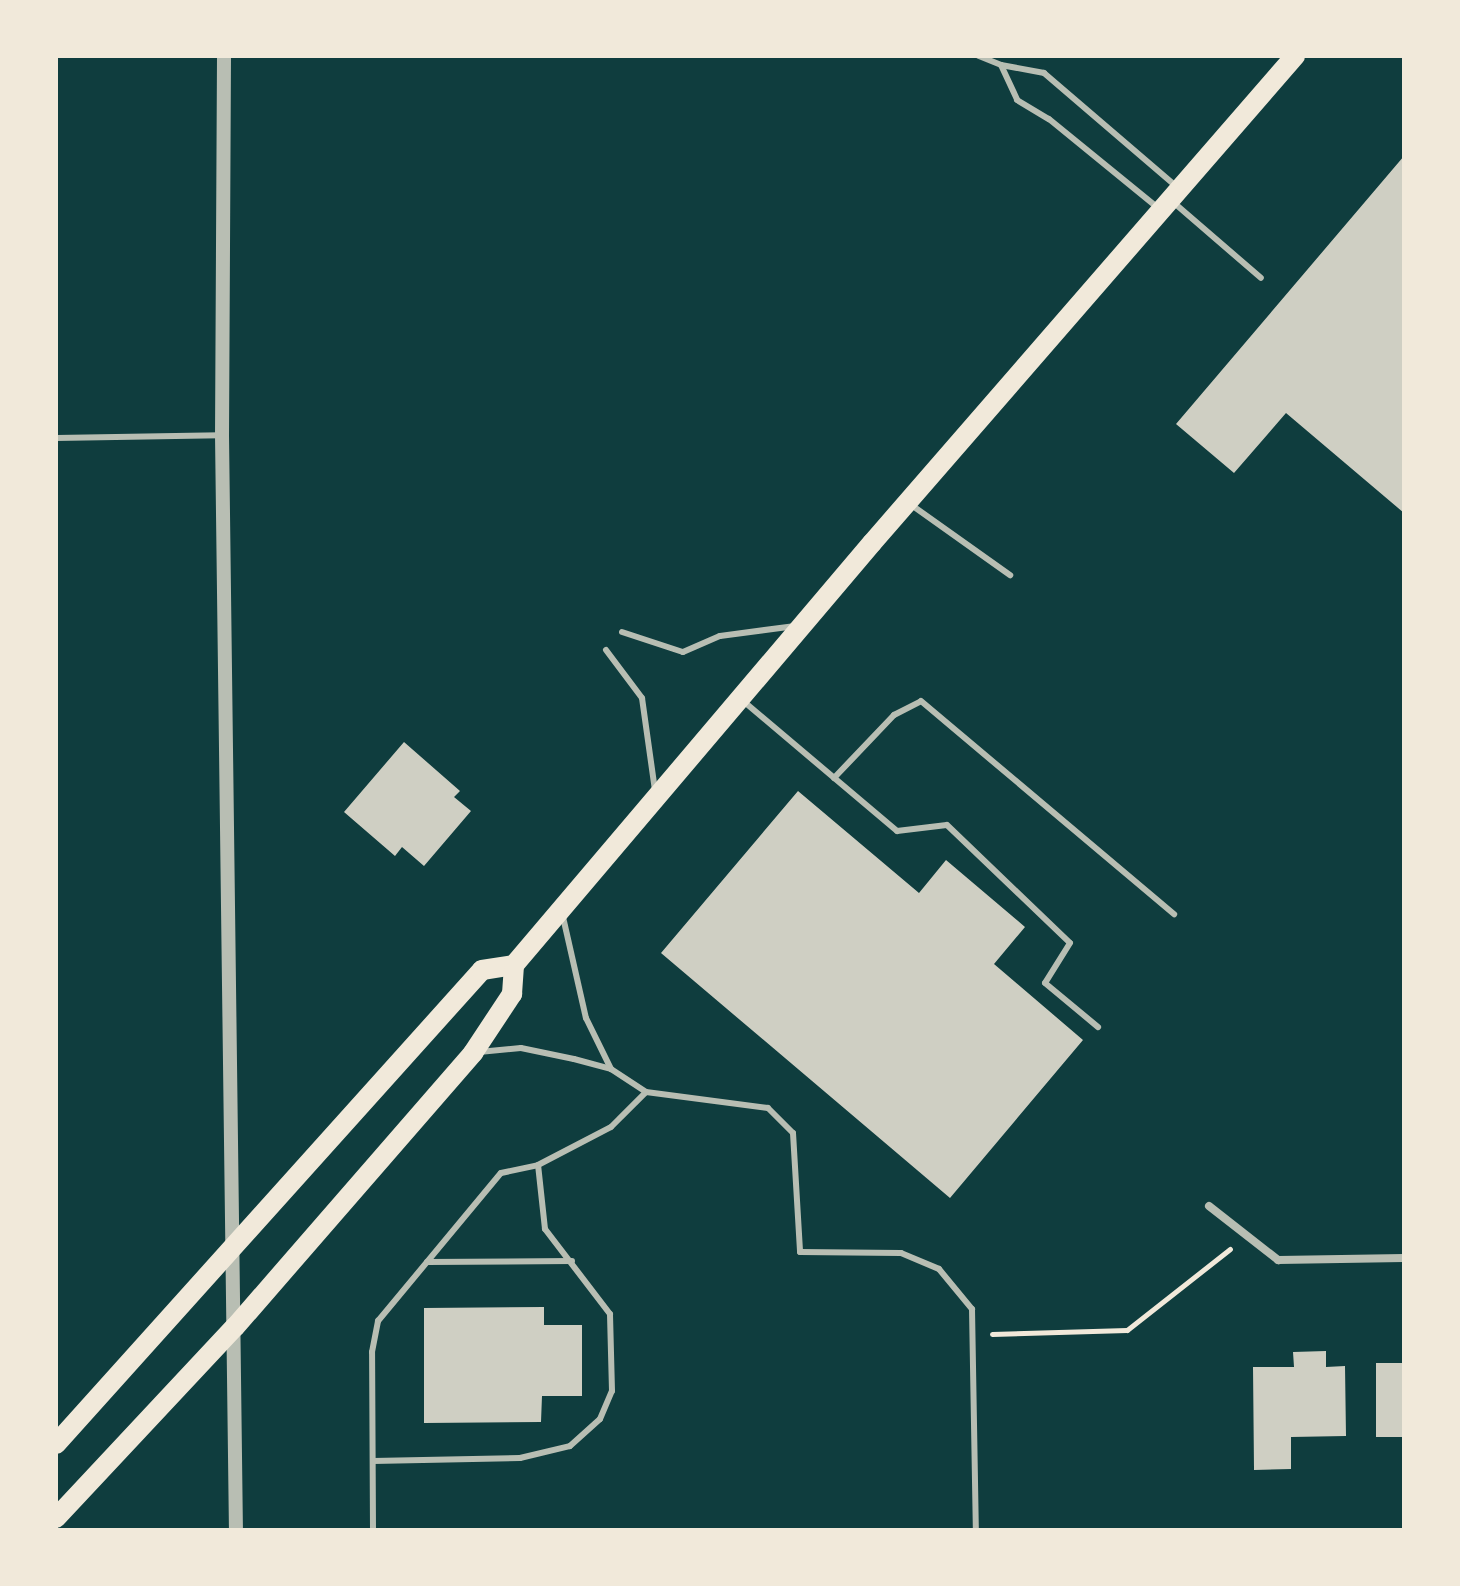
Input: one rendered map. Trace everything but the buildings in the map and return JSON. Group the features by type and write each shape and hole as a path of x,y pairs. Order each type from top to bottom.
{"main road":[{"path":"56,1518 235,1327 473,1053 512,994 514,965 907,502 1295,56"},
{"path":"56,1444 482,970 514,965"}],"street":[{"path":"224,56 222,435 236,1530"},
{"path":"1209,1206 1278,1260 1404,1258"}],"lane":[{"path":"979,56 1001,65 1044,73 1170,200 1261,278"},
{"path":"1001,65 1017,100 1170,200"},
{"path":"56,438 222,435"},
{"path":"907,502 1010,575"},
{"path":"622,632 683,652 720,636 802,625"},
{"path":"606,650 642,698 656,799"},
{"path":"741,698 897,831 947,825 1070,943 1045,983 1098,1027"},
{"path":"834,778 894,715 921,701 1174,914"},
{"path":"561,910 586,1018 611,1069"},
{"path":"473,1053 521,1048 611,1069 646,1092 768,1108 793,1133 800,1252 901,1253 939,1269 972,1309 976,1530"},
{"path":"373,1530 372,1352 378,1321 501,1173 538,1165 611,1127 646,1092"},
{"path":"373,1461 520,1458 570,1446 600,1419 612,1391 610,1314 545,1229 538,1165"},
{"path":"427,1262 572,1261"}],"path":[{"path":"973,1334 1127,1330 1247,1236"}]}
